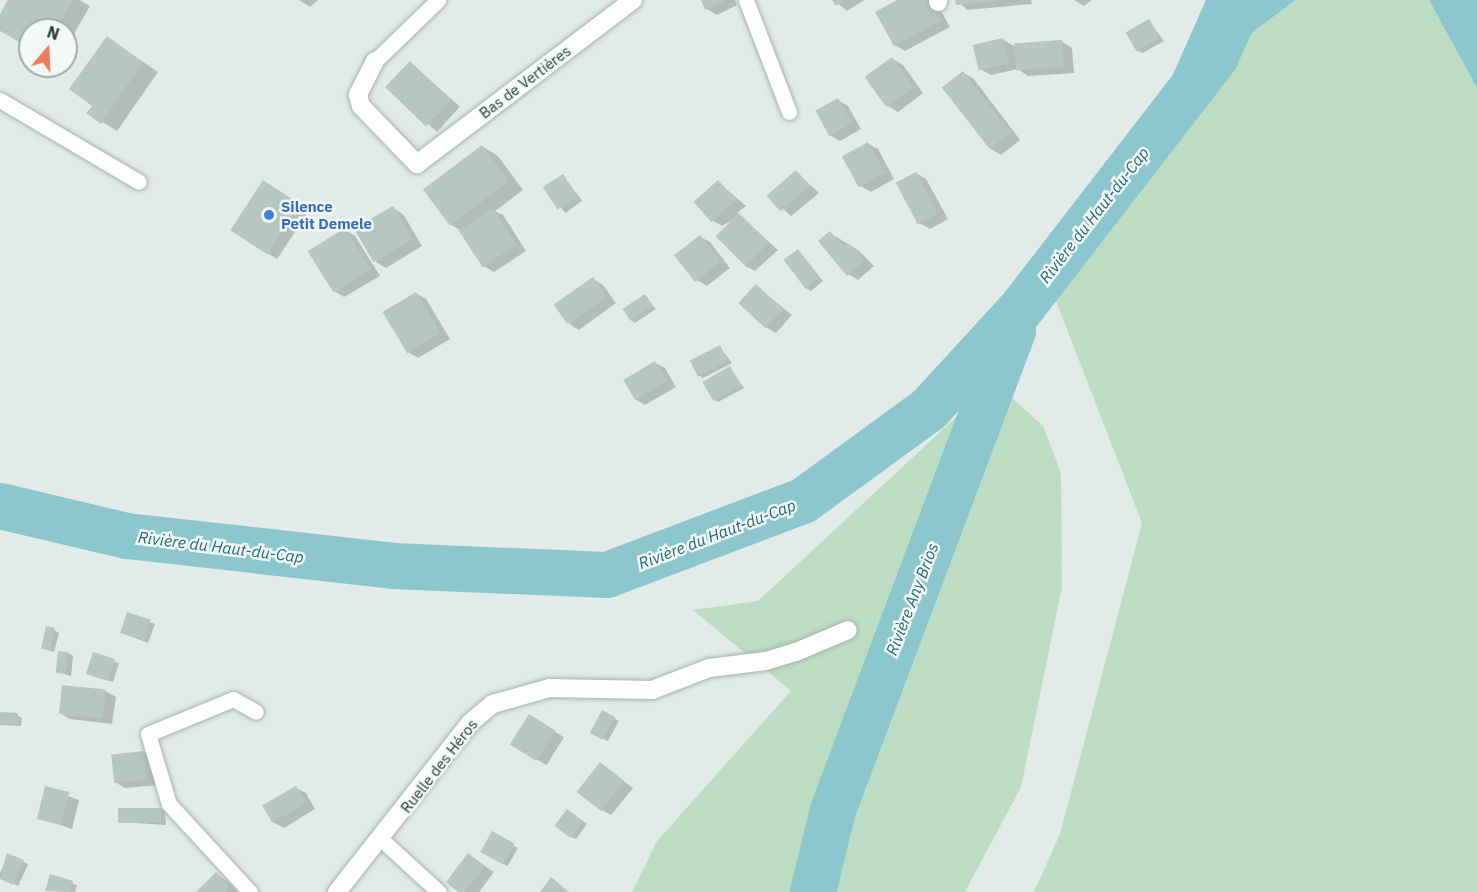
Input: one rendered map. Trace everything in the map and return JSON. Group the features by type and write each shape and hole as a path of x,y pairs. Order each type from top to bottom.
{"street":[{"name":"Bas de Vertières","path":"375,61 358,95 361,106 417,164 633,0"},
{"name":"Ruelle des Héros","path":"337,892 382,840 470,723 493,704 549,688 652,690 709,668 766,661 796,652 848,630"}],"lane":[{"path":"375,61 438,0"},
{"path":"746,0 789,112"},
{"path":"0,100 139,183"},
{"path":"250,892 169,804 148,734 232,699 255,712"},
{"path":"382,840 440,892"}],"green space":[{"path":"1296,0 1429,0 1477,88 1477,892 1034,892 1060,834 1142,523 1056,301 1070,251 1254,31"},
{"path":"980,395 1011,397 1043,426 1061,473 1062,587 1021,787 965,892 632,892 657,841 791,691 693,610 758,601"}],"water":[{"path":"1206,0 1296,0 1254,31 1199,99 1170,81"},
{"path":"1429,0 1477,0 1477,88"}],"building":[{"path":"8,0 73,0 63,18 18,18 18,41 0,31 0,14"},
{"path":"701,0 727,0 705,10"},
{"path":"832,0 845,0 836,6"},
{"path":"897,0 929,0 941,21 894,46 875,12"},
{"path":"955,0 994,0 994,2 956,5"},
{"path":"1149,19 1160,38 1137,52 1126,32"},
{"path":"107,36 143,62 101,124 86,113 92,106 69,89"},
{"path":"1003,38 1009,63 979,70 973,45"},
{"path":"1062,40 1064,67 1016,70 1014,43"},
{"path":"892,57 914,87 886,107 864,77"},
{"path":"410,61 451,101 426,126 385,87"},
{"path":"963,71 1011,132 990,149 942,88"},
{"path":"838,98 852,123 829,136 815,111"},
{"path":"868,142 885,173 859,187 842,157"},
{"path":"482,145 509,181 450,225 423,190"},
{"path":"796,170 810,186 780,211 767,196"},
{"path":"916,172 938,213 918,224 896,183"},
{"path":"563,174 578,197 558,210 543,187"},
{"path":"263,180 300,204 267,254 230,230"},
{"path":"718,180 736,200 712,222 693,202"},
{"path":"393,206 412,240 374,262 354,228"},
{"path":"493,208 517,245 483,267 459,230"},
{"path":"739,213 769,243 745,266 716,236"},
{"path":"345,228 371,270 334,293 308,251"},
{"path":"830,231 844,247 848,243 865,260 847,276 818,241"},
{"path":"700,235 721,262 695,282 674,255"},
{"path":"798,249 820,278 805,289 784,260"},
{"path":"593,277 607,297 567,324 554,305"},
{"path":"756,284 783,309 765,328 738,303"},
{"path":"416,292 441,333 407,353 383,312"},
{"path":"645,294 653,306 630,321 623,309"},
{"path":"720,345 728,361 698,376 690,360"},
{"path":"655,361 667,381 635,400 623,380"},
{"path":"730,366 741,385 713,401 702,382"},
{"path":"127,612 151,620 144,641 120,633"},
{"path":"46,626 55,628 50,650 41,648"},
{"path":"58,651 68,652 66,674 56,673"},
{"path":"93,652 115,659 108,681 86,674"},
{"path":"62,685 106,690 103,718 59,714"},
{"path":"602,710 615,717 603,740 590,733"},
{"path":"0,712 18,713 17,724 0,723"},
{"path":"529,714 555,730 536,761 510,745"},
{"path":"144,751 147,780 114,783 111,754"},
{"path":"600,762 624,781 601,811 577,792"},
{"path":"45,786 69,792 61,825 37,819"},
{"path":"296,786 306,803 272,823 262,806"},
{"path":"118,808 161,808 161,823 118,823"},
{"path":"567,809 583,821 570,838 554,826"},
{"path":"492,831 515,844 503,865 480,852"},
{"path":"7,853 24,860 13,885 0,879"},
{"path":"468,853 485,866 465,892 458,892 446,882"},
{"path":"216,872 230,887 225,892 196,892"},
{"path":"50,874 73,881 70,892 45,891"},
{"path":"551,877 569,892 540,892"}],"waterway":[{"name":"Rivière du Haut-du-Cap","path":"0,506 127,536 393,566 607,575 803,501 929,409 1021,309 1215,58 1241,0"},
{"name":"Rivière Any Brios","path":"813,892 833,810 1013,331"}],"place":[{"name":"Silence Petit Demele","path":"269,215"}]}
